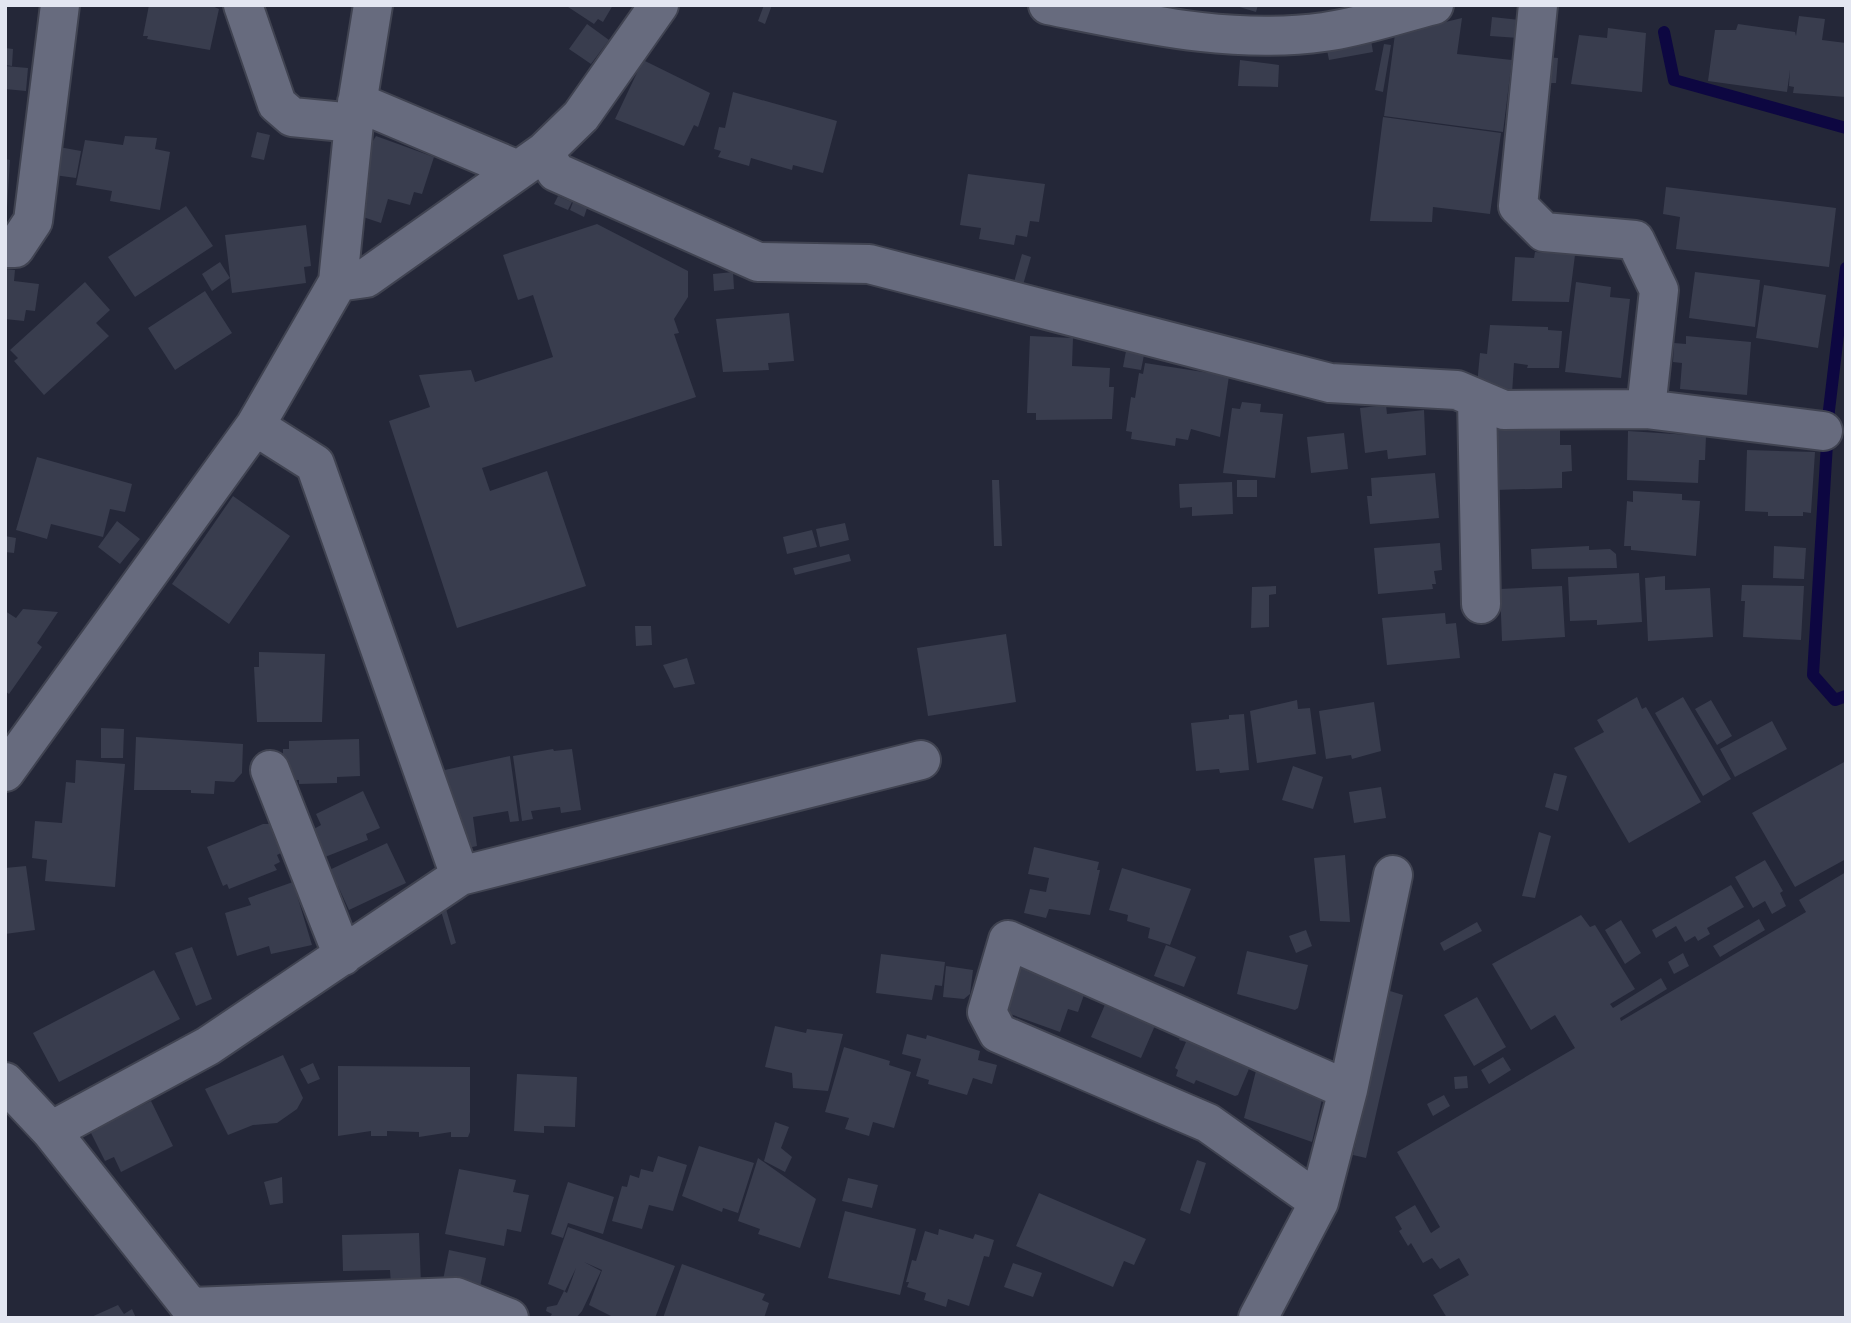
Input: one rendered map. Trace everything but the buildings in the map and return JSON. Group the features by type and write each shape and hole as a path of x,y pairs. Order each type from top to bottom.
{"street":[{"path":"5,248 15,248 33,221 60,5"},
{"path":"243,5 276,104 292,117 355,113 531,161 758,262 869,264 1330,383 1457,390 1504,410 1646,409 1822,431"},
{"path":"5,772 255,426 338,282 355,113 373,5"},
{"path":"338,282 366,278 531,161 581,116 659,5"},
{"path":"1048,5 1201,34 1274,21 1326,32 1434,5"},
{"path":"1538,5 1518,206 1544,232 1635,240 1659,290 1646,409"},
{"path":"1477,399 1480,604"},
{"path":"255,426 315,464 460,876"},
{"path":"51,1131 208,1046 460,876 921,760"},
{"path":"270,770 344,956"},
{"path":"1258,1318 1319,1202 1348,1090 1393,875"},
{"path":"1319,1202 1208,1124 998,1033 987,1012 1008,940 1348,1090"},
{"path":"5,1082 51,1131 195,1312 456,1297 509,1318"}],"waterway":[{"path":"1664,32 1674,80 1846,128"},
{"path":"1846,268 1829,410 1813,675 1835,700 1846,696"}]}
